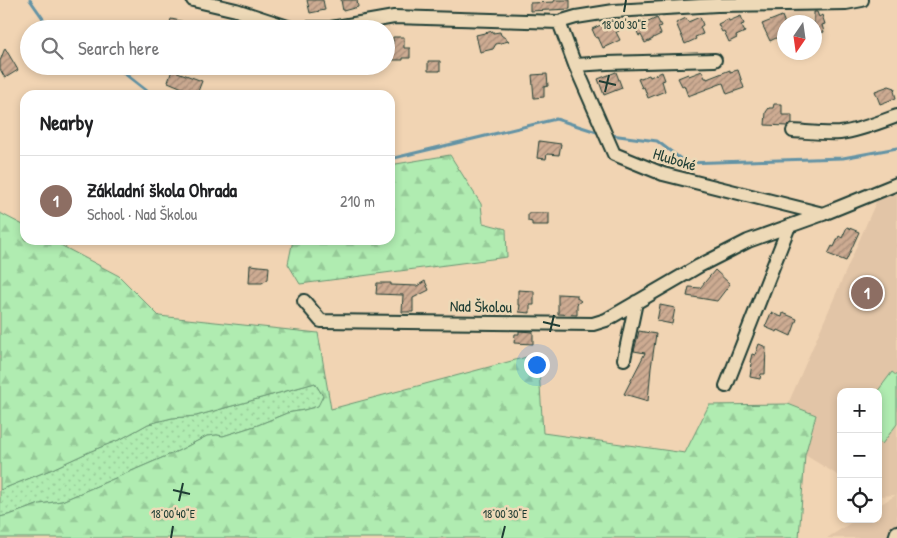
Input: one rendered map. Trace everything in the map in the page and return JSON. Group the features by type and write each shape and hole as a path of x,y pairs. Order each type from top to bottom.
{"street":[{"path":"194,0 236,10 267,20"},
{"path":"377,20 394,17 559,22 614,11 717,5 846,3 862,0"},
{"name":"Hluboké","path":"559,22 575,65 614,154 663,174 823,214"},
{"path":"575,65 715,60"},
{"path":"793,131 841,133 897,116"},
{"name":"Nad Školou","path":"304,301 321,321 593,324 606,320 699,266 748,241 823,214 897,184"},
{"path":"726,386 789,226"},
{"path":"624,359 636,302"},
{"path":"895,538 897,532"}],"shaded area":[{"path":"897,192 897,538 827,538 851,523 882,523 882,504 896,495 882,496 882,388 837,388 837,475 805,455 816,415 788,404 879,195"}],"green space":[{"path":"450,155 481,204 483,223 506,229 507,257 300,284 288,264 292,245 395,245 395,164"},
{"path":"0,213 20,223 20,245 60,245 119,276 159,316 318,333 331,409 538,354 543,433 685,453 709,405 788,404 816,415 805,455 799,538 0,538 0,517 40,504 62,501 178,451 207,436 223,436 287,413 318,406 323,396 315,383 196,416 172,418 148,424 121,439 0,490"},
{"path":"892,372 897,376 897,424 882,444 882,388 880,388"},
{"path":"315,383 323,396 319,406 287,413 223,436 207,436 178,451 62,501 40,504 0,517 0,490 121,439 148,424 172,418 196,416"}],"building":[{"path":"307,0 323,0 325,10 310,13"},
{"path":"341,0 357,0 358,7 343,11"},
{"path":"554,0 570,0 570,9 530,11 530,3 554,2"},
{"path":"741,16 744,24 741,25 745,32 729,42 718,24"},
{"path":"700,17 703,25 700,27 703,34 685,44 676,23 686,18 688,22"},
{"path":"657,18 661,26 658,27 661,34 645,43 634,25 645,20 646,23"},
{"path":"777,18 777,38 770,41 762,24"},
{"path":"615,22 619,31 616,32 620,40 603,48 592,29 603,24 604,27"},
{"path":"493,31 493,33 500,32 509,41 496,44 493,49 480,52 476,35"},
{"path":"395,37 404,37 404,48 410,48 410,58 403,58 403,60 395,60"},
{"path":"5,48 18,70 5,78 0,69 0,61"},
{"path":"428,61 440,61 440,71 428,71"},
{"path":"730,70 730,72 738,70 744,88 727,94 723,83 688,96 684,85 682,86 678,78 702,71 707,79"},
{"path":"616,72 622,88 604,95 598,79"},
{"path":"662,72 665,80 662,81 665,91 648,98 644,87 642,88 638,79"},
{"path":"547,74 548,86 544,87 544,97 534,98 532,75"},
{"path":"170,75 186,75 202,81 199,90 187,90 168,82"},
{"path":"889,86 895,88 896,98 880,104 875,91"},
{"path":"774,104 782,104 782,115 792,115 792,123 787,126 765,125 766,112 769,108 773,108"},
{"path":"539,141 561,144 559,155 547,154 546,159 537,158"},
{"path":"528,213 549,213 549,225 532,225 532,222 528,221"},
{"path":"847,227 859,232 846,261 828,254 839,236 842,238"},
{"path":"250,265 269,267 268,279 262,283 249,283"},
{"path":"715,270 730,284 717,301 687,296 689,287 700,288"},
{"path":"425,281 429,290 413,298 413,312 402,312 403,295 376,294 377,283 417,286"},
{"path":"518,290 534,291 534,305 530,305 530,313 519,312"},
{"path":"558,294 577,295 577,298 581,301 577,304 577,315 558,314"},
{"path":"660,305 675,308 672,324 657,321"},
{"path":"771,313 782,317 783,313 797,319 791,336 765,327"},
{"path":"519,331 533,332 533,344 514,343 515,334 519,334"},
{"path":"639,331 656,334 648,401 624,394 645,353 634,351"},
{"path":"759,344 766,347 765,374 761,374 760,379 750,377 752,354 755,355"}],"waterway":[{"path":"30,0 44,20"},
{"path":"126,75 146,90"},
{"path":"395,158 556,119 600,133"},
{"path":"611,135 657,141 686,163 843,158 897,148"}],"place":[{"name":"Základní škola Ohrada","path":"867,293"}]}
